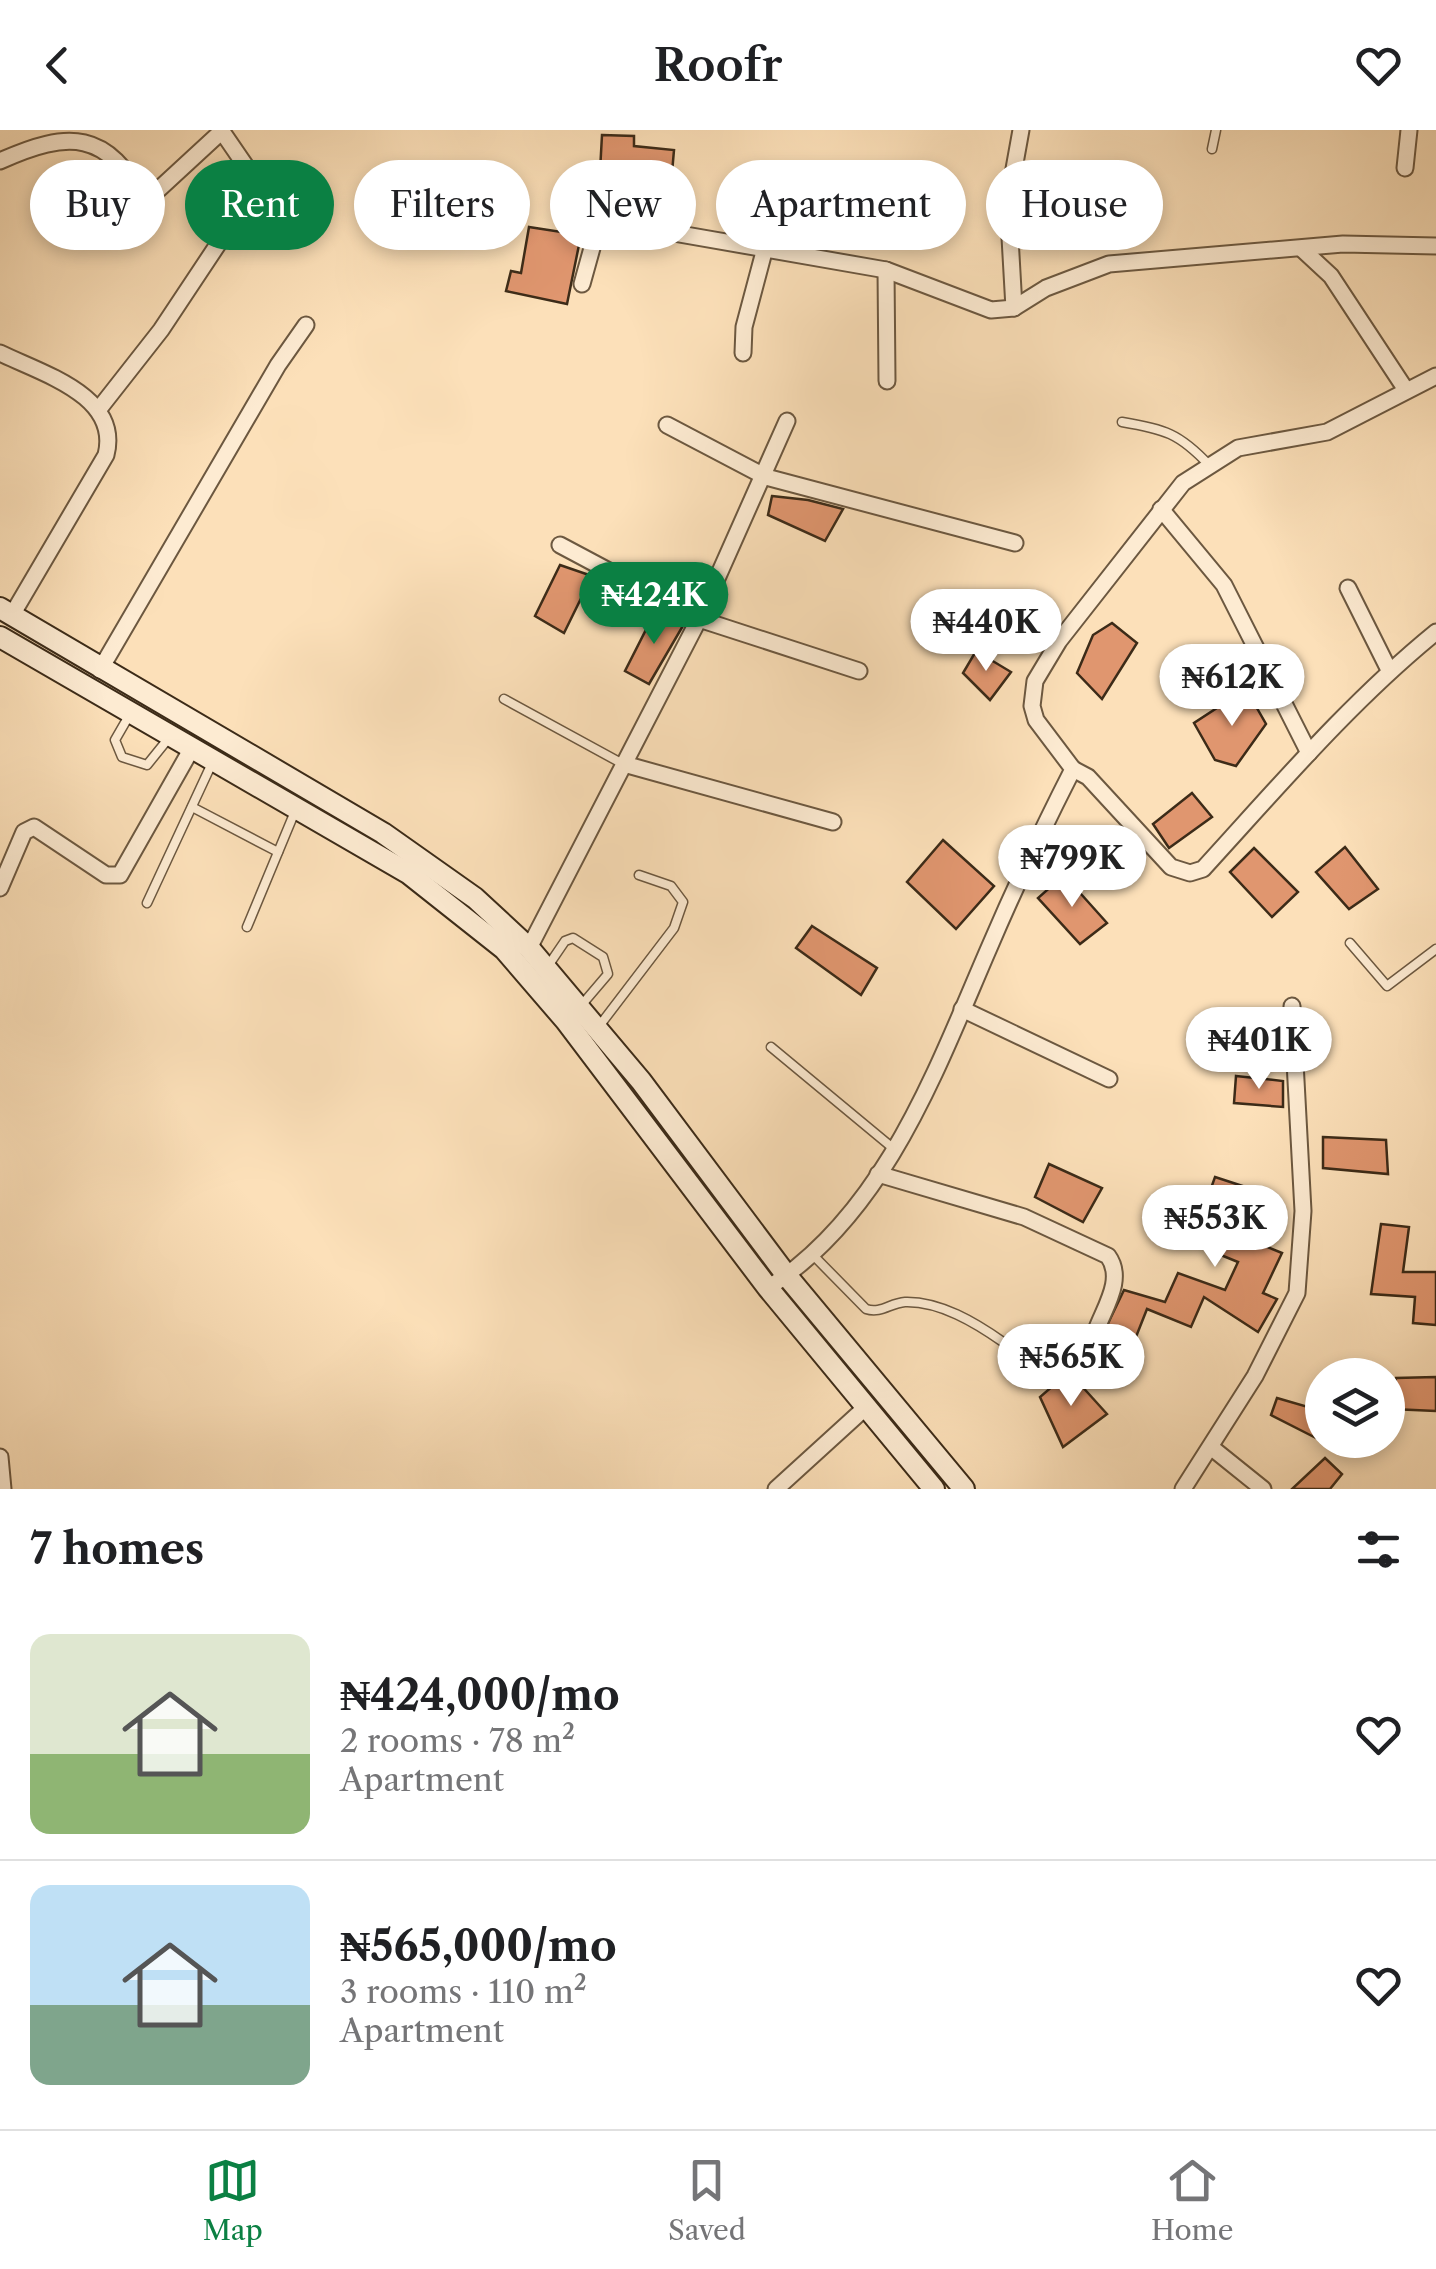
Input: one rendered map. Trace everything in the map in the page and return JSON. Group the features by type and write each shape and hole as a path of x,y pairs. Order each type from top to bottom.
{"main road":[{"path":"6,612 383,833 475,898 529,948 641,1081 865,1408 934,1489"},
{"path":"0,637 408,872 504,949 778,1282 964,1489"}],"street":[{"path":"0,161 45,141 93,147 109,152 129,172 145,202 222,130 258,184 161,330 99,409"},
{"path":"1014,308 1008,202 1021,130"},
{"path":"1406,168 1409,130"},
{"path":"582,284 598,230 605,221 716,240"},
{"path":"776,250 886,270 991,310 1014,308 1046,288 1109,264 1342,244 1436,246"},
{"path":"743,353 744,327 764,250"},
{"path":"1304,250 1331,276 1406,390"},
{"path":"886,270 886,381"},
{"path":"100,670 278,365 306,326"},
{"path":"0,353 67,386 99,409 108,423 106,455 6,612"},
{"path":"1436,376 1327,432 1238,448 1183,483 1058,642 1035,681 1032,706 1036,720 1073,769 1088,777 1171,866 1190,874 1203,869 1389,670 1436,632"},
{"path":"529,948 699,620 766,476 787,421"},
{"path":"667,425 766,476 1015,543"},
{"path":"1161,508 1224,585 1309,752"},
{"path":"560,545 699,620 859,671"},
{"path":"1348,588 1389,670"},
{"path":"0,888 24,832 34,827 106,875 120,875 192,748"},
{"path":"624,764 833,822"},
{"path":"778,1282 810,1252 878,1174 935,1079 1025,863 1073,769"},
{"path":"1183,1489 1212,1448 1297,1292 1304,1211 1292,1006"},
{"path":"962,1009 1109,1079"},
{"path":"878,1174 1024,1217 1108,1256 1114,1265 1115,1281 1097,1328"},
{"path":"776,1489 865,1408"},
{"path":"1212,1448 1263,1489"},
{"path":"0,1458 4,1489"}],"lane":[{"path":"1212,149 1216,130"},
{"path":"1122,422 1158,428 1186,440 1208,465"},
{"path":"504,699 624,764"},
{"path":"130,714 115,740 117,751 131,763 152,762 170,736"},
{"path":"147,903 213,760"},
{"path":"192,807 278,852"},
{"path":"247,927 296,809"},
{"path":"597,1028 680,916 681,894 639,875"},
{"path":"546,968 566,941 573,938 603,958 608,974 579,1008"},
{"path":"1350,944 1387,986 1436,949"},
{"path":"770,1047 894,1149"},
{"path":"810,1252 874,1312 906,1302 922,1305 965,1317 1003,1342"}],"building":[{"path":"602,135 634,136 634,146 674,150 673,160 601,160"},
{"path":"530,227 550,230 550,250 578,250 567,304 506,291 511,271 521,273 525,250 530,250"},
{"path":"772,496 843,509 825,541 768,515"},
{"path":"560,565 592,576 564,633 535,616"},
{"path":"656,610 684,624 649,684 625,671"},
{"path":"1112,623 1137,643 1102,699 1077,673 1093,635"},
{"path":"976,651 1011,672 990,700 963,673"},
{"path":"1246,689 1266,724 1236,766 1215,760 1194,723"},
{"path":"1192,793 1212,817 1169,848 1153,824"},
{"path":"943,840 994,886 956,929 907,882"},
{"path":"1345,847 1378,889 1349,909 1316,872"},
{"path":"1254,848 1298,892 1272,917 1230,872"},
{"path":"1064,875 1107,923 1080,944 1038,898"},
{"path":"812,926 877,968 861,995 796,948"},
{"path":"1236,1076 1283,1081 1283,1107 1234,1103"},
{"path":"1323,1137 1386,1140 1388,1174 1323,1168"},
{"path":"1049,1164 1102,1188 1083,1222 1035,1197"},
{"path":"1215,1177 1273,1196 1260,1244 1282,1253 1263,1293 1277,1299 1258,1332 1204,1297 1191,1327 1147,1309 1132,1347 1101,1338 1124,1290 1165,1302 1178,1273 1225,1290 1238,1262 1206,1249 1220,1212 1205,1205"},
{"path":"1381,1224 1409,1227 1403,1272 1436,1272 1436,1325 1413,1323 1415,1297 1371,1294"},
{"path":"1069,1372 1107,1414 1063,1447 1040,1397"},
{"path":"1436,1377 1436,1411 1405,1410 1405,1378"},
{"path":"1277,1398 1305,1406 1305,1432 1271,1415"},
{"path":"1325,1458 1342,1474 1330,1489 1292,1489"}]}
